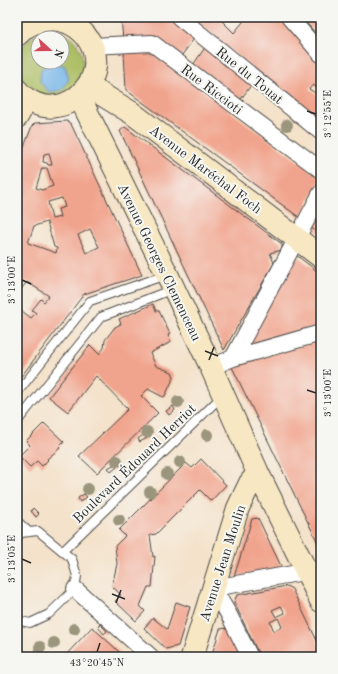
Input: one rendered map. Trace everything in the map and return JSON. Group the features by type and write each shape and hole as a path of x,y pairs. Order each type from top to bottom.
{"main road":[{"path":"17,35 25,27 44,18 66,21 77,27 86,35 92,46 95,66 93,77 84,91 68,103 56,106 21,105"},
{"name":"Avenue Maréchal Foch","path":"84,91 132,113 321,256"},
{"name":"Avenue Georges Clemenceau","path":"84,91 258,473 313,571 321,601"},
{"name":"Avenue Jean Moulin","path":"192,657 238,508 250,482 258,473"}],"street":[{"name":"Rue du Touat","path":"179,17 321,132"},
{"path":"289,17 321,54"},
{"name":"Rue Riccioti","path":"92,46 152,43 321,170"},
{"path":"233,358 321,193"},
{"path":"211,367 233,358 321,333"},
{"path":"250,657 228,613 213,588 313,571"},
{"path":"75,589 151,657"}],"lane":[{"path":"17,393 90,301 170,281"},
{"path":"17,422 101,317 170,281"},
{"name":"Boulevard Édouard Herriot","path":"63,551 223,394"},
{"path":"17,521 29,532"},
{"path":"17,538 21,533 38,531 72,559 77,576 75,589 49,614 30,623 17,620"}],"green space":[{"path":"70,38 75,41 81,52 83,64 81,76 74,86 63,93 48,96 34,92 21,78 18,69 20,52 30,39 30,70 41,70 40,82 48,70 70,70"}],"water":[{"path":"41,70 66,70 69,79 62,90 49,92 40,82"}],"building":[{"path":"121,17 174,17 196,36 179,59 123,40"},
{"path":"191,17 223,17 224,19 222,21 234,33 247,17 283,17 321,63 321,125","holes":["313,85 320,89 317,94 309,89"]},
{"path":"301,17 321,17 321,39"},
{"path":"206,46 252,84 238,103 191,68"},
{"path":"147,50 321,178 300,218 126,90 124,51"},
{"path":"67,121 71,124 142,275 84,294 17,382 17,307 31,318 36,313 32,310 41,299 44,302 49,296 27,282 17,294 17,165 32,126 35,123","holes":["49,153 52,165 48,165 47,163 43,162 44,154","42,168 47,168 53,186 42,190 36,188","62,198 65,207 58,209 60,217 52,219 48,202","47,222 54,247 57,248 56,253 28,243 34,226","90,229 99,247 86,253 78,235"]},
{"path":"125,127 282,244 282,250 270,253 274,263 224,350 120,131"},
{"path":"321,206 321,234 311,228"},
{"path":"296,255 321,274 321,326 251,345 246,338"},
{"path":"153,304 156,311 159,311 170,334 168,335 171,342 150,353 156,366 172,372 174,377 165,396 163,397 148,389 141,396 158,413 97,473 79,456 128,409 96,376 68,412 49,397 90,345 99,354 104,348 105,340 115,327 121,324 119,319"},
{"path":"321,340 321,549 231,365"},
{"path":"173,406 175,410 169,415 166,411"},
{"path":"44,423 64,442 42,466 37,461 30,467 19,456 30,445 26,441"},
{"path":"144,434 147,438 140,442 138,439"},
{"path":"201,459 226,485 211,501 200,490 156,534 150,535 153,557 155,556 152,587 148,587 140,606 145,611 136,621 115,601 121,595 112,586 117,564 115,546 125,536 119,530 186,463 192,468"},
{"path":"115,464 117,467 111,472 108,468"},
{"path":"84,494 87,497 80,502 78,498"},
{"path":"33,508 39,514 36,517 31,511"},
{"path":"258,518 282,568 234,577 252,519"},
{"path":"287,586 292,589 321,649 321,657 260,657 234,602 237,595","holes":["281,606 285,613 276,617 272,610","278,618 282,627 274,631 270,622"]},
{"path":"176,602 190,607 178,646 166,649 144,628 153,618 167,629"},
{"path":"100,624 107,631 104,634 98,627"},
{"path":"92,627 113,646 124,657 64,657"},
{"path":"227,628 241,657 211,657 220,629"}]}
